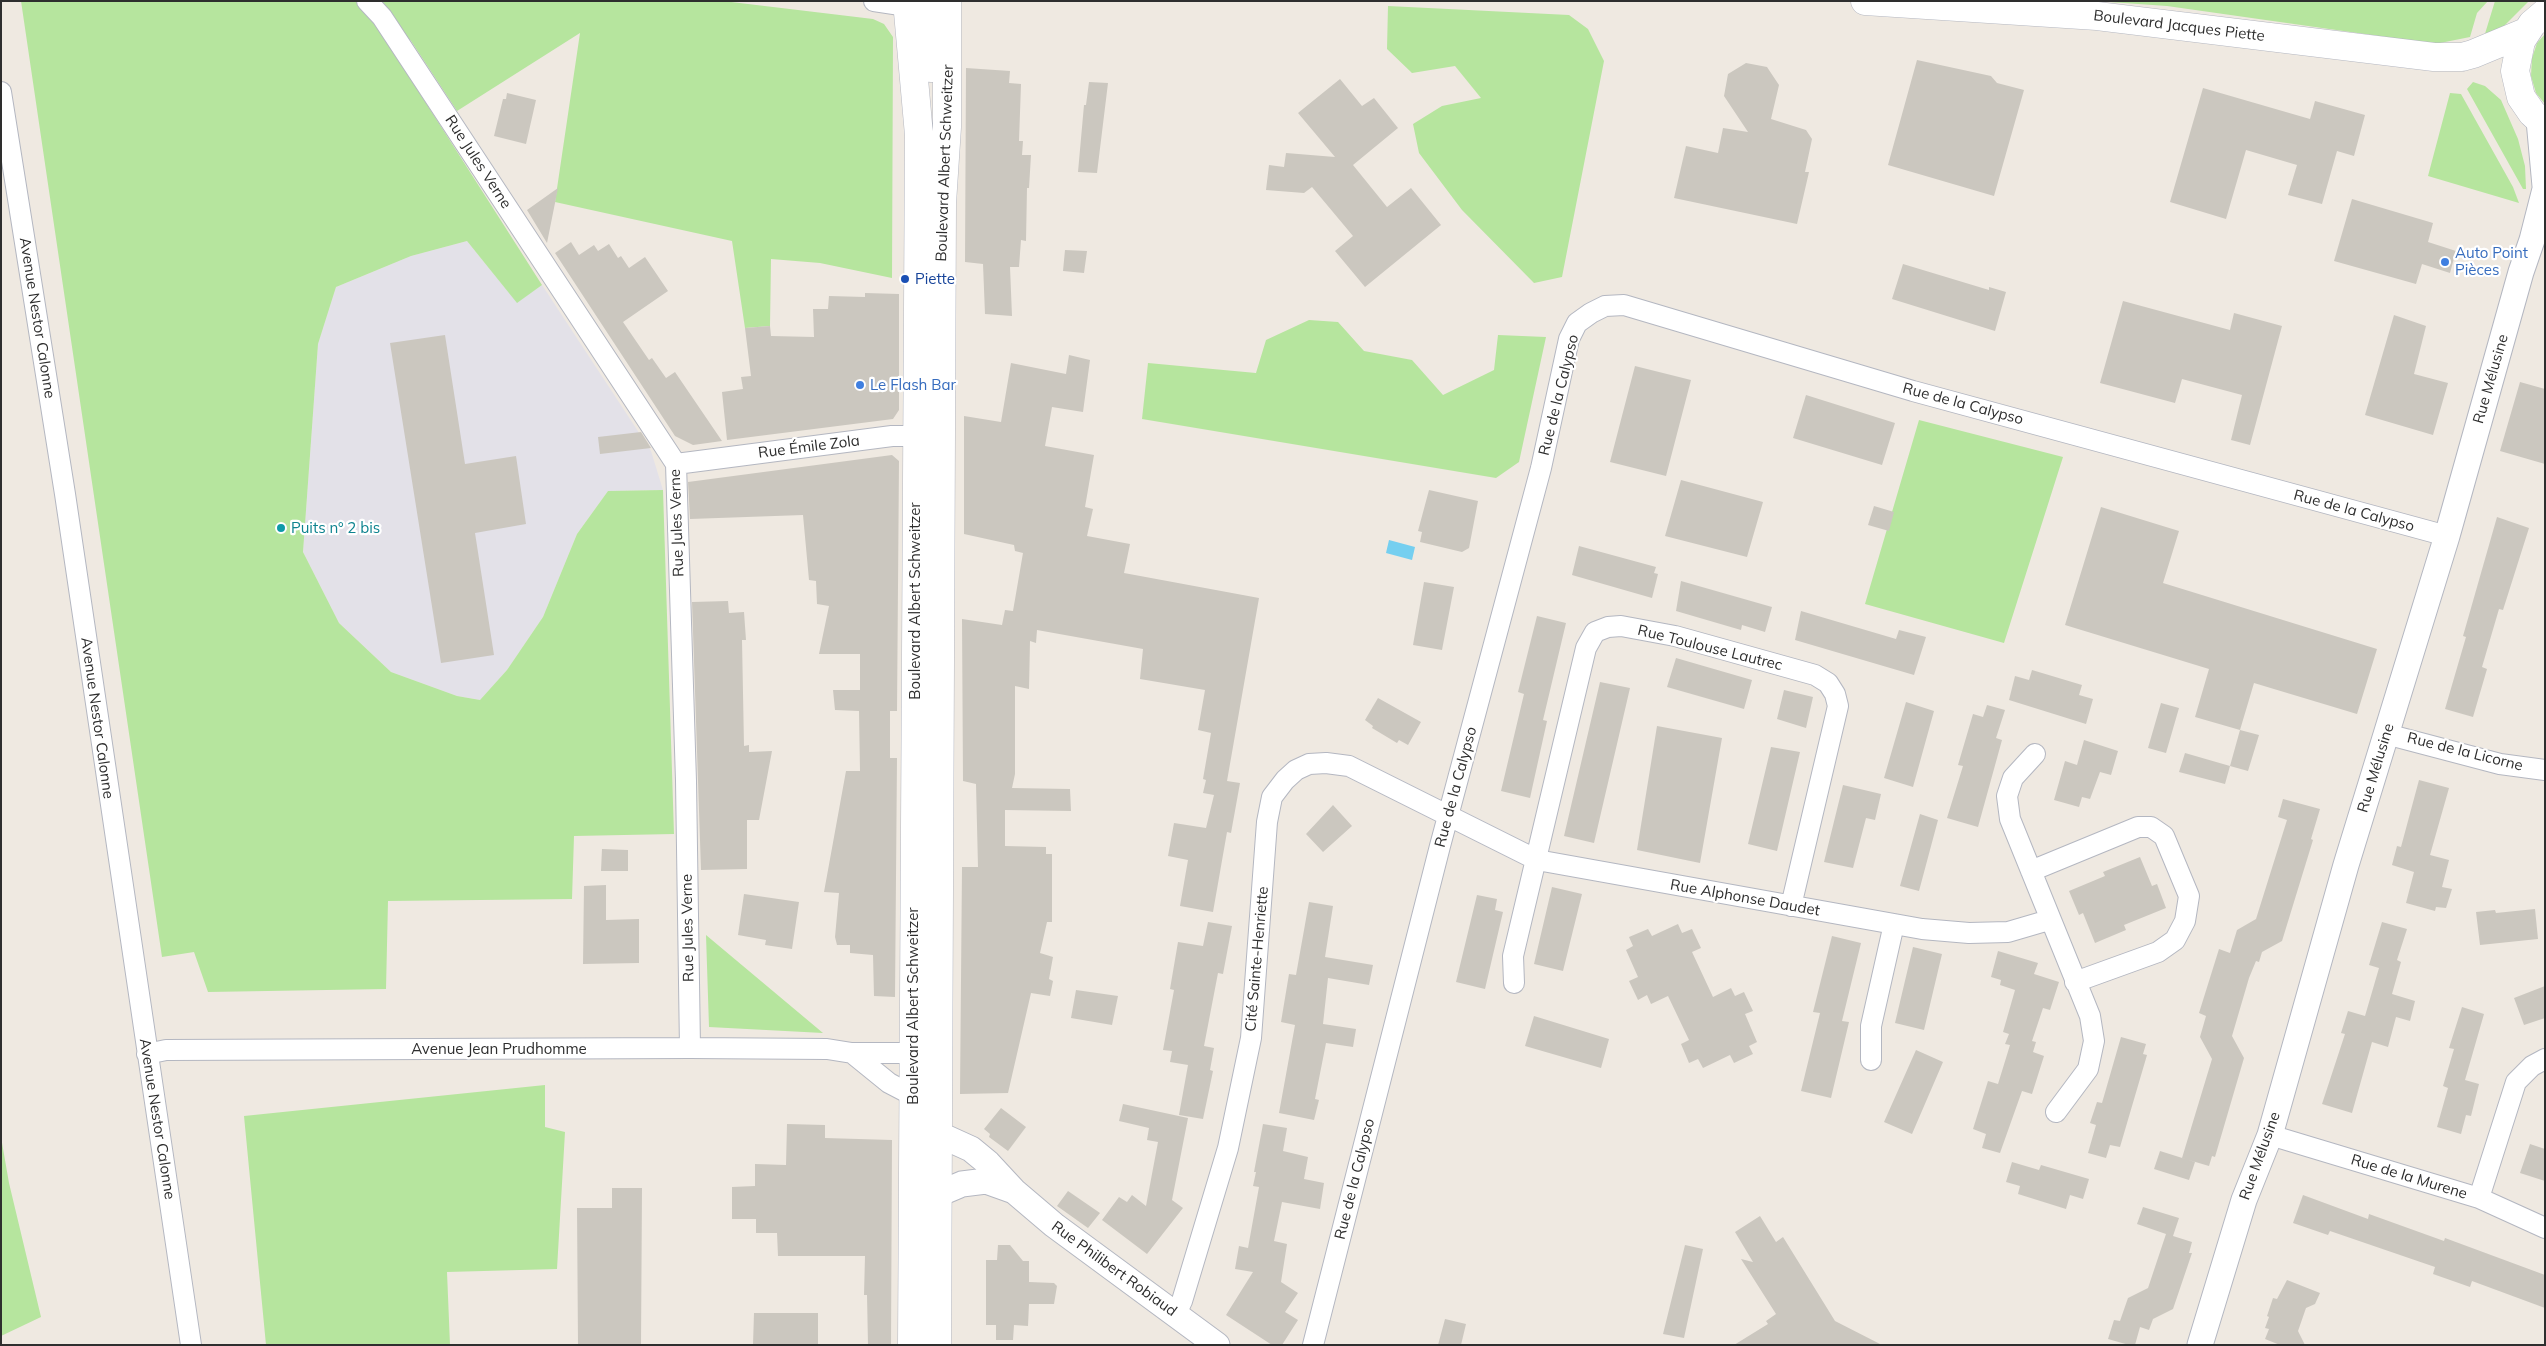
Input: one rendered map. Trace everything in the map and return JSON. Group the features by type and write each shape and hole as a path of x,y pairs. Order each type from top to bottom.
{"main road":[{"name":"Boulevard Albert Schweitzer","path":"937,1345 924,1195 912,1095 929,436 949,68 947,1"},
{"name":"Boulevard Jacques Piette","path":"1865,1 2097,16 2207,28 2392,54 2462,57 2516,79"},
{"path":"913,3 937,144 944,171"},
{"name":"Boulevard Albert Schweitzer","path":"912,1345 924,1195 931,1138 929,436 913,3"},
{"path":"2542,122 2521,97 2516,79 2515,60 2526,32 2545,13"},
{"name":"Boulevard Jacques Piette","path":"2462,57 2526,32"}],"street":[{"name":"Rue Jules Verne","path":"367,1 382,17 676,464 686,781 690,1048"},
{"path":"874,1 913,3"},
{"name":"Avenue Nestor Calonne","path":"1,92 65,494 191,1345"},
{"name":"Rue Mélusine","path":"2200,1345 2244,1200 2270,1135 2386,734 2447,536 2521,272 2532,240 2545,187 2542,122"},
{"name":"Rue de la Calypso","path":"1313,1345 1448,817 1541,468 1569,339 1577,323 1605,306 1624,305 1913,391 2447,536"},
{"name":"Rue Émile Zola","path":"676,464 892,436 929,436"},
{"name":"Rue Toulouse Lautrec","path":"1514,983 1513,956 1586,648 1596,632 1608,626 1621,626 1666,634 1815,675 1828,683 1835,694 1838,706 1791,906"},
{"name":"Rue de la Licorne","path":"2386,734 2500,764 2545,770"},
{"path":"2034,754 2013,778 2007,796 2010,819 2049,920 2090,1016 2094,1041 2088,1069 2056,1112"},
{"name":"Cité Sainte-Henriette","path":"1176,1314 1182,1300 1228,1148 1251,1038 1267,822 1272,797 1296,770 1309,764 1326,763 1349,766 1403,792 1448,817"},
{"name":"Rue Alphonse Daudet","path":"1448,817 1537,860 1926,930 2008,932 2049,920"},
{"path":"2031,871 2138,827 2151,827 2164,836 2189,896 2186,921 2175,940 2158,952 2075,982"},
{"path":"1871,1060 1871,1026 1894,924"},
{"name":"Avenue Jean Prudhomme","path":"147,1054 166,1050 690,1048 827,1049 852,1053 913,1053"},
{"name":"Avenue Jean Prudhomme","path":"852,1053 889,1083 912,1095"},
{"path":"913,1053 929,1065 929,1127 931,1138"},
{"path":"2479,1198 2516,1082 2532,1066 2545,1059"},
{"path":"912,1095 925,1102 931,1138"},
{"name":"Rue de la Murene","path":"2270,1135 2479,1198 2545,1228"},
{"name":"Rue Philibert Robiaud","path":"931,1138 971,1149 988,1163 1014,1191 1054,1225 1217,1345"},
{"name":"Rue Philibert Robiaud","path":"924,1195 962,1184 986,1181 1014,1191"}],"shaded area":[{"path":"467,241 517,302 542,285 651,451 663,490 608,491 577,534 543,617 507,670 480,700 457,696 391,672 339,623 303,552 318,344 336,287 411,256"}],"green space":[{"path":"21,1 361,1 542,285 517,303 467,241 411,256 336,287 318,344 303,552 339,623 391,672 457,696 480,700 507,670 543,617 577,534 608,491 663,490 674,834 574,836 572,899 388,901 386,989 208,992 194,952 162,957"},
{"path":"374,1 723,1 873,19 884,24 893,37 892,278 820,263 771,259 770,326 745,328 732,241 555,202 580,33 457,111 411,41"},
{"path":"2095,1 2488,1 2477,13 2470,37 2435,44 2167,6"},
{"path":"2495,1 2529,1 2504,26 2484,37"},
{"path":"1388,6 1569,15 1588,29 1604,61 1562,277 1534,283 1462,210 1419,153 1413,124 1442,106 1481,98 1455,66 1412,73 1387,49"},
{"path":"2545,34 2545,104 2536,93 2531,76 2532,58 2537,43"},
{"path":"2473,82 2485,86 2501,100 2518,139 2525,166 2526,189 2523,189 2467,89"},
{"path":"2450,93 2461,94 2513,187 2519,203 2428,176"},
{"path":"1309,320 1338,322 1364,351 1412,360 1443,395 1494,370 1498,335 1546,337 1519,462 1496,478 1142,419 1148,363 1256,373 1266,340"},
{"path":"1919,420 2063,457 2004,643 1865,604"},
{"path":"706,935 823,1033 709,1027"},
{"path":"545,1085 545,1127 565,1132 557,1269 447,1272 450,1345 266,1345 244,1116"},
{"path":"1,1137 9,1183 41,1317 1,1336"}],"water":[{"path":"1389,540 1415,547 1412,560 1386,553"}],"building":[{"path":"1917,60 1991,76 1997,83 2024,90 1994,196 1888,165"},
{"path":"1746,63 1767,67 1779,85 1771,119 1806,130 1812,139 1805,172 1809,172 1797,224 1674,198 1686,146 1718,153 1723,128 1748,132 1724,96 1728,74"},
{"path":"966,68 1010,71 1009,83 1021,84 1019,141 1023,141 1022,155 1031,155 1029,188 1027,188 1026,241 1021,240 1019,267 1010,267 1012,316 985,314 983,264 965,262"},
{"path":"1340,79 1362,106 1374,98 1398,128 1353,165 1387,207 1411,188 1441,225 1365,287 1335,251 1353,236 1312,187 1304,193 1266,190 1269,165 1284,167 1286,153 1335,157 1298,113"},
{"path":"1089,82 1108,83 1097,173 1078,172 1084,105 1086,105"},
{"path":"2203,88 2310,119 2315,101 2365,115 2354,156 2337,151 2322,204 2288,195 2297,165 2246,150 2226,219 2170,202"},
{"path":"507,93 536,100 526,144 494,136 503,99 506,99"},
{"path":"558,188 547,243 527,210"},
{"path":"2352,199 2433,223 2428,242 2456,251 2450,273 2422,264 2416,284 2334,261"},
{"path":"571,242 579,255 594,245 598,251 609,244 618,258 621,256 629,268 645,257 668,291 623,322 649,360 652,358 666,378 675,372 722,441 693,445 675,436 555,253"},
{"path":"1065,250 1087,251 1084,273 1063,271"},
{"path":"1903,264 1989,290 1989,287 2006,292 1995,331 1892,299"},
{"path":"865,293 899,294 899,410 893,419 727,440 722,392 743,389 741,377 751,376 745,328 770,326 771,336 814,337 813,309 828,309 829,296 865,297"},
{"path":"2123,301 2230,330 2234,313 2282,326 2250,445 2231,440 2242,395 2182,379 2175,403 2100,383"},
{"path":"2394,315 2426,326 2414,374 2448,383 2433,435 2365,415"},
{"path":"445,335 465,464 516,456 526,524 475,533 494,655 441,663 390,343"},
{"path":"1069,355 1090,360 1083,412 1052,407 1045,446 1094,455 1085,507 1093,509 1087,536 1130,544 1124,573 1259,598 1227,781 1240,783 1231,833 1227,832 1213,912 1180,906 1188,860 1168,856 1174,823 1206,828 1214,795 1203,793 1206,780 1203,779 1211,733 1198,730 1205,690 1140,679 1143,649 1037,630 1036,643 1030,641 1029,689 1015,686 1015,774 1012,788 1070,789 1071,811 1005,810 1005,846 1046,847 1046,854 1052,854 1052,922 1047,922 1040,953 1053,957 1049,979 1053,981 1050,996 1031,993 1008,1093 960,1094 962,867 978,867 976,784 963,781 962,619 1002,625 1005,610 1013,611 1023,553 1015,551 1014,545 964,534 964,416 1001,422 1011,363 1066,374"},
{"path":"1635,366 1691,380 1666,476 1610,462"},
{"path":"2520,382 2545,389 2545,464 2500,451"},
{"path":"1806,395 1895,423 1882,465 1793,438"},
{"path":"641,432 651,448 600,454 598,437"},
{"path":"892,455 899,461 897,711 890,711 890,758 897,758 895,997 874,996 873,955 850,953 850,945 837,945 835,937 839,893 824,892 846,771 860,771 859,711 835,710 833,690 860,690 860,654 819,654 829,606 817,604 816,581 809,580 803,515 690,519 688,482"},
{"path":"1681,480 1763,502 1747,557 1665,536"},
{"path":"1429,490 1478,501 1469,548 1462,552 1420,542 1422,532 1418,531"},
{"path":"1874,506 1894,512 1889,531 1868,525"},
{"path":"2101,507 2179,531 2163,583 2377,649 2357,714 2254,683 2240,730 2195,717 2209,669 2065,625"},
{"path":"2497,517 2529,528 2503,610 2499,609 2482,667 2487,669 2473,717 2445,709 2466,637 2463,636"},
{"path":"1579,546 1656,567 1654,573 1658,574 1652,598 1572,575"},
{"path":"1681,581 1772,607 1765,632 1742,625 1741,630 1676,611"},
{"path":"1424,582 1454,587 1442,650 1413,645"},
{"path":"728,601 729,613 744,612 746,640 742,640 744,746 749,745 749,752 772,751 759,820 747,820 747,869 701,870 692,602"},
{"path":"1801,611 1896,639 1899,630 1926,637 1914,675 1795,640"},
{"path":"1537,616 1566,623 1543,720 1547,721 1530,798 1501,791 1524,694 1518,692"},
{"path":"1676,658 1752,680 1744,709 1667,687"},
{"path":"2032,670 2082,685 2079,695 2093,699 2086,724 2009,700 2015,676 2029,680"},
{"path":"1600,682 1630,688 1594,843 1564,836"},
{"path":"1784,690 1813,697 1806,728 1777,719"},
{"path":"1378,698 1421,722 1408,745 1399,740 1397,743 1372,728 1373,726 1365,720"},
{"path":"1906,702 1934,711 1913,787 1884,778"},
{"path":"2161,703 2179,708 2166,753 2148,748"},
{"path":"1987,705 2005,710 1996,738 2002,740 1978,827 1947,818 1963,766 1958,765 1973,714 1983,717"},
{"path":"1657,726 1722,738 1700,863 1637,850"},
{"path":"2240,730 2259,735 2248,771 2230,766"},
{"path":"2084,740 2118,751 2111,775 2100,772 2090,799 2082,797 2079,807 2054,800 2065,761 2077,765"},
{"path":"1771,747 1800,752 1777,851 1748,844"},
{"path":"2185,753 2230,766 2225,784 2179,772"},
{"path":"2419,780 2449,788 2430,855 2449,860 2442,887 2452,889 2446,908 2436,907 2435,911 2406,903 2414,872 2392,865 2397,846 2401,847"},
{"path":"1843,785 1881,794 1875,820 1866,818 1853,868 1824,862"},
{"path":"2283,799 2320,809 2311,839 2313,840 2282,941 2262,952 2259,962 2256,961 2249,978 2232,1036 2244,1058 2215,1157 2212,1156 2209,1166 2182,1158 2212,1059 2200,1037 2206,1016 2199,1013 2219,949 2230,953 2237,930 2256,919 2287,820 2278,817"},
{"path":"1333,805 1352,826 1323,852 1306,834"},
{"path":"1920,814 1938,820 1919,891 1900,886"},
{"path":"602,849 628,850 628,871 601,871"},
{"path":"2140,857 2152,886 2157,884 2166,908 2124,925 2126,930 2095,943 2083,913 2079,915 2069,891 2105,876 2103,872"},
{"path":"606,885 606,920 639,919 639,963 583,964 584,886"},
{"path":"1552,887 1582,894 1563,971 1534,964"},
{"path":"744,894 799,902 792,949 765,945 766,940 738,935"},
{"path":"1477,895 1497,899 1495,910 1503,912 1485,989 1456,982"},
{"path":"1309,902 1333,906 1325,957 1373,965 1369,985 1328,978 1323,1024 1356,1029 1353,1047 1326,1043 1315,1099 1319,1100 1314,1120 1279,1113 1295,1025 1281,1022 1289,974 1296,975"},
{"path":"2535,909 2538,939 2480,945 2476,912 2495,910 2496,913"},
{"path":"1208,922 1232,926 1223,974 1218,973 1204,1046 1214,1048 1210,1070 1213,1071 1203,1119 1179,1115 1188,1065 1170,1062 1172,1051 1163,1050 1174,990 1170,989 1178,942 1203,946"},
{"path":"2382,922 2407,929 2397,960 2401,962 2392,994 2415,1001 2410,1021 2396,1017 2388,1047 2372,1042 2352,1113 2322,1104 2345,1034 2341,1033 2348,1011 2365,1016 2379,968 2369,965"},
{"path":"1678,924 1682,933 1692,929 1701,948 1692,952 1713,997 1731,988 1735,996 1744,992 1753,1011 1745,1014 1757,1042 1749,1046 1753,1054 1734,1063 1730,1055 1703,1068 1698,1059 1689,1063 1681,1044 1689,1040 1668,996 1651,1004 1647,995 1638,1000 1629,981 1638,977 1626,950 1633,946 1629,937 1648,929 1652,936"},
{"path":"1832,936 1861,943 1842,1021 1849,1022 1831,1098 1801,1091 1820,1013 1813,1012"},
{"path":"1913,947 1942,954 1924,1030 1895,1023"},
{"path":"1998,951 2038,963 2034,974 2059,982 2050,1010 2043,1008 2032,1041 2036,1042 2033,1052 2044,1056 2032,1094 2022,1091 2000,1153 1982,1148 1986,1134 1973,1129 1988,1081 1998,1084 2010,1045 2005,1044 2009,1034 2003,1032 2015,990 2000,985 2001,980 1991,977"},
{"path":"2545,986 2545,1018 2524,1025 2514,998"},
{"path":"1076,990 1118,996 1112,1025 1071,1018"},
{"path":"2462,1007 2484,1014 2465,1080 2479,1084 2471,1116 2466,1115 2461,1134 2437,1127 2448,1088 2443,1086 2454,1049 2449,1048"},
{"path":"1534,1016 1609,1039 1601,1068 1525,1046"},
{"path":"2121,1037 2146,1044 2143,1054 2147,1055 2120,1147 2110,1145 2106,1158 2088,1153 2096,1125 2090,1123 2097,1102 2102,1103"},
{"path":"1916,1050 1943,1062 1912,1134 1884,1122"},
{"path":"1123,1104 1188,1118 1172,1200 1183,1208 1147,1254 1102,1220 1119,1197 1127,1202 1132,1195 1146,1206 1158,1142 1147,1140 1149,1128 1119,1121"},
{"path":"1001,1108 1026,1127 1008,1151 989,1137 990,1134 984,1129"},
{"path":"787,1124 825,1125 825,1138 892,1140 891,1345 868,1345 867,1295 864,1295 865,1256 778,1256 777,1233 756,1233 756,1219 732,1219 732,1187 755,1186 755,1164 786,1165"},
{"path":"1263,1124 1287,1128 1283,1151 1308,1157 1304,1179 1324,1183 1320,1209 1282,1202 1274,1241 1287,1244 1281,1282 1298,1293 1285,1312 1298,1320 1282,1345 1272,1345 1226,1315 1253,1272 1235,1269 1239,1246 1248,1248 1259,1187 1253,1186"},
{"path":"2530,1144 2545,1149 2545,1181 2520,1173"},
{"path":"2160,1151 2195,1162 2189,1180 2154,1169"},
{"path":"2012,1162 2039,1170 2041,1165 2089,1179 2083,1199 2070,1195 2066,1209 2018,1194 2020,1186 2006,1182"},
{"path":"612,1188 642,1188 641,1345 578,1345 577,1208 612,1208"},
{"path":"1068,1191 1100,1213 1088,1228 1057,1206"},
{"path":"2303,1195 2368,1219 2369,1214 2444,1241 2445,1238 2545,1275 2545,1308 2472,1281 2470,1287 2433,1274 2435,1267 2330,1231 2328,1235 2293,1223"},
{"path":"2143,1207 2179,1218 2173,1236 2192,1242 2189,1253 2192,1253 2173,1309 2153,1319 2149,1330 2140,1327 2135,1345 2129,1345 2108,1339 2114,1320 2120,1321 2128,1298 2148,1288 2166,1234 2137,1224"},
{"path":"1760,1216 1776,1242 1783,1237 1835,1321 1882,1345 1734,1345 1768,1324 1766,1321 1776,1314 1741,1259 1753,1262 1735,1232"},
{"path":"998,1245 1010,1245 1023,1261 1029,1261 1029,1282 1054,1283 1057,1286 1054,1304 1029,1304 1028,1326 1014,1325 1013,1340 996,1340 996,1325 986,1325 986,1260 997,1260"},
{"path":"1685,1245 1703,1249 1684,1338 1663,1334"},
{"path":"2287,1280 2320,1293 2315,1304 2306,1308 2298,1331 2305,1345 2280,1345 2265,1339 2269,1329 2265,1328 2269,1317 2267,1316 2273,1298 2277,1299"},
{"path":"754,1313 818,1313 818,1345 753,1345"},
{"path":"1445,1319 1466,1324 1461,1345 1438,1345"}],"place":[{"name":"Auto Point Pièces","path":"2445,262"},
{"name":"Piette","path":"905,279"},
{"name":"Le Flash Bar","path":"860,385"},
{"name":"Puits n° 2 bis","path":"281,528"}]}
